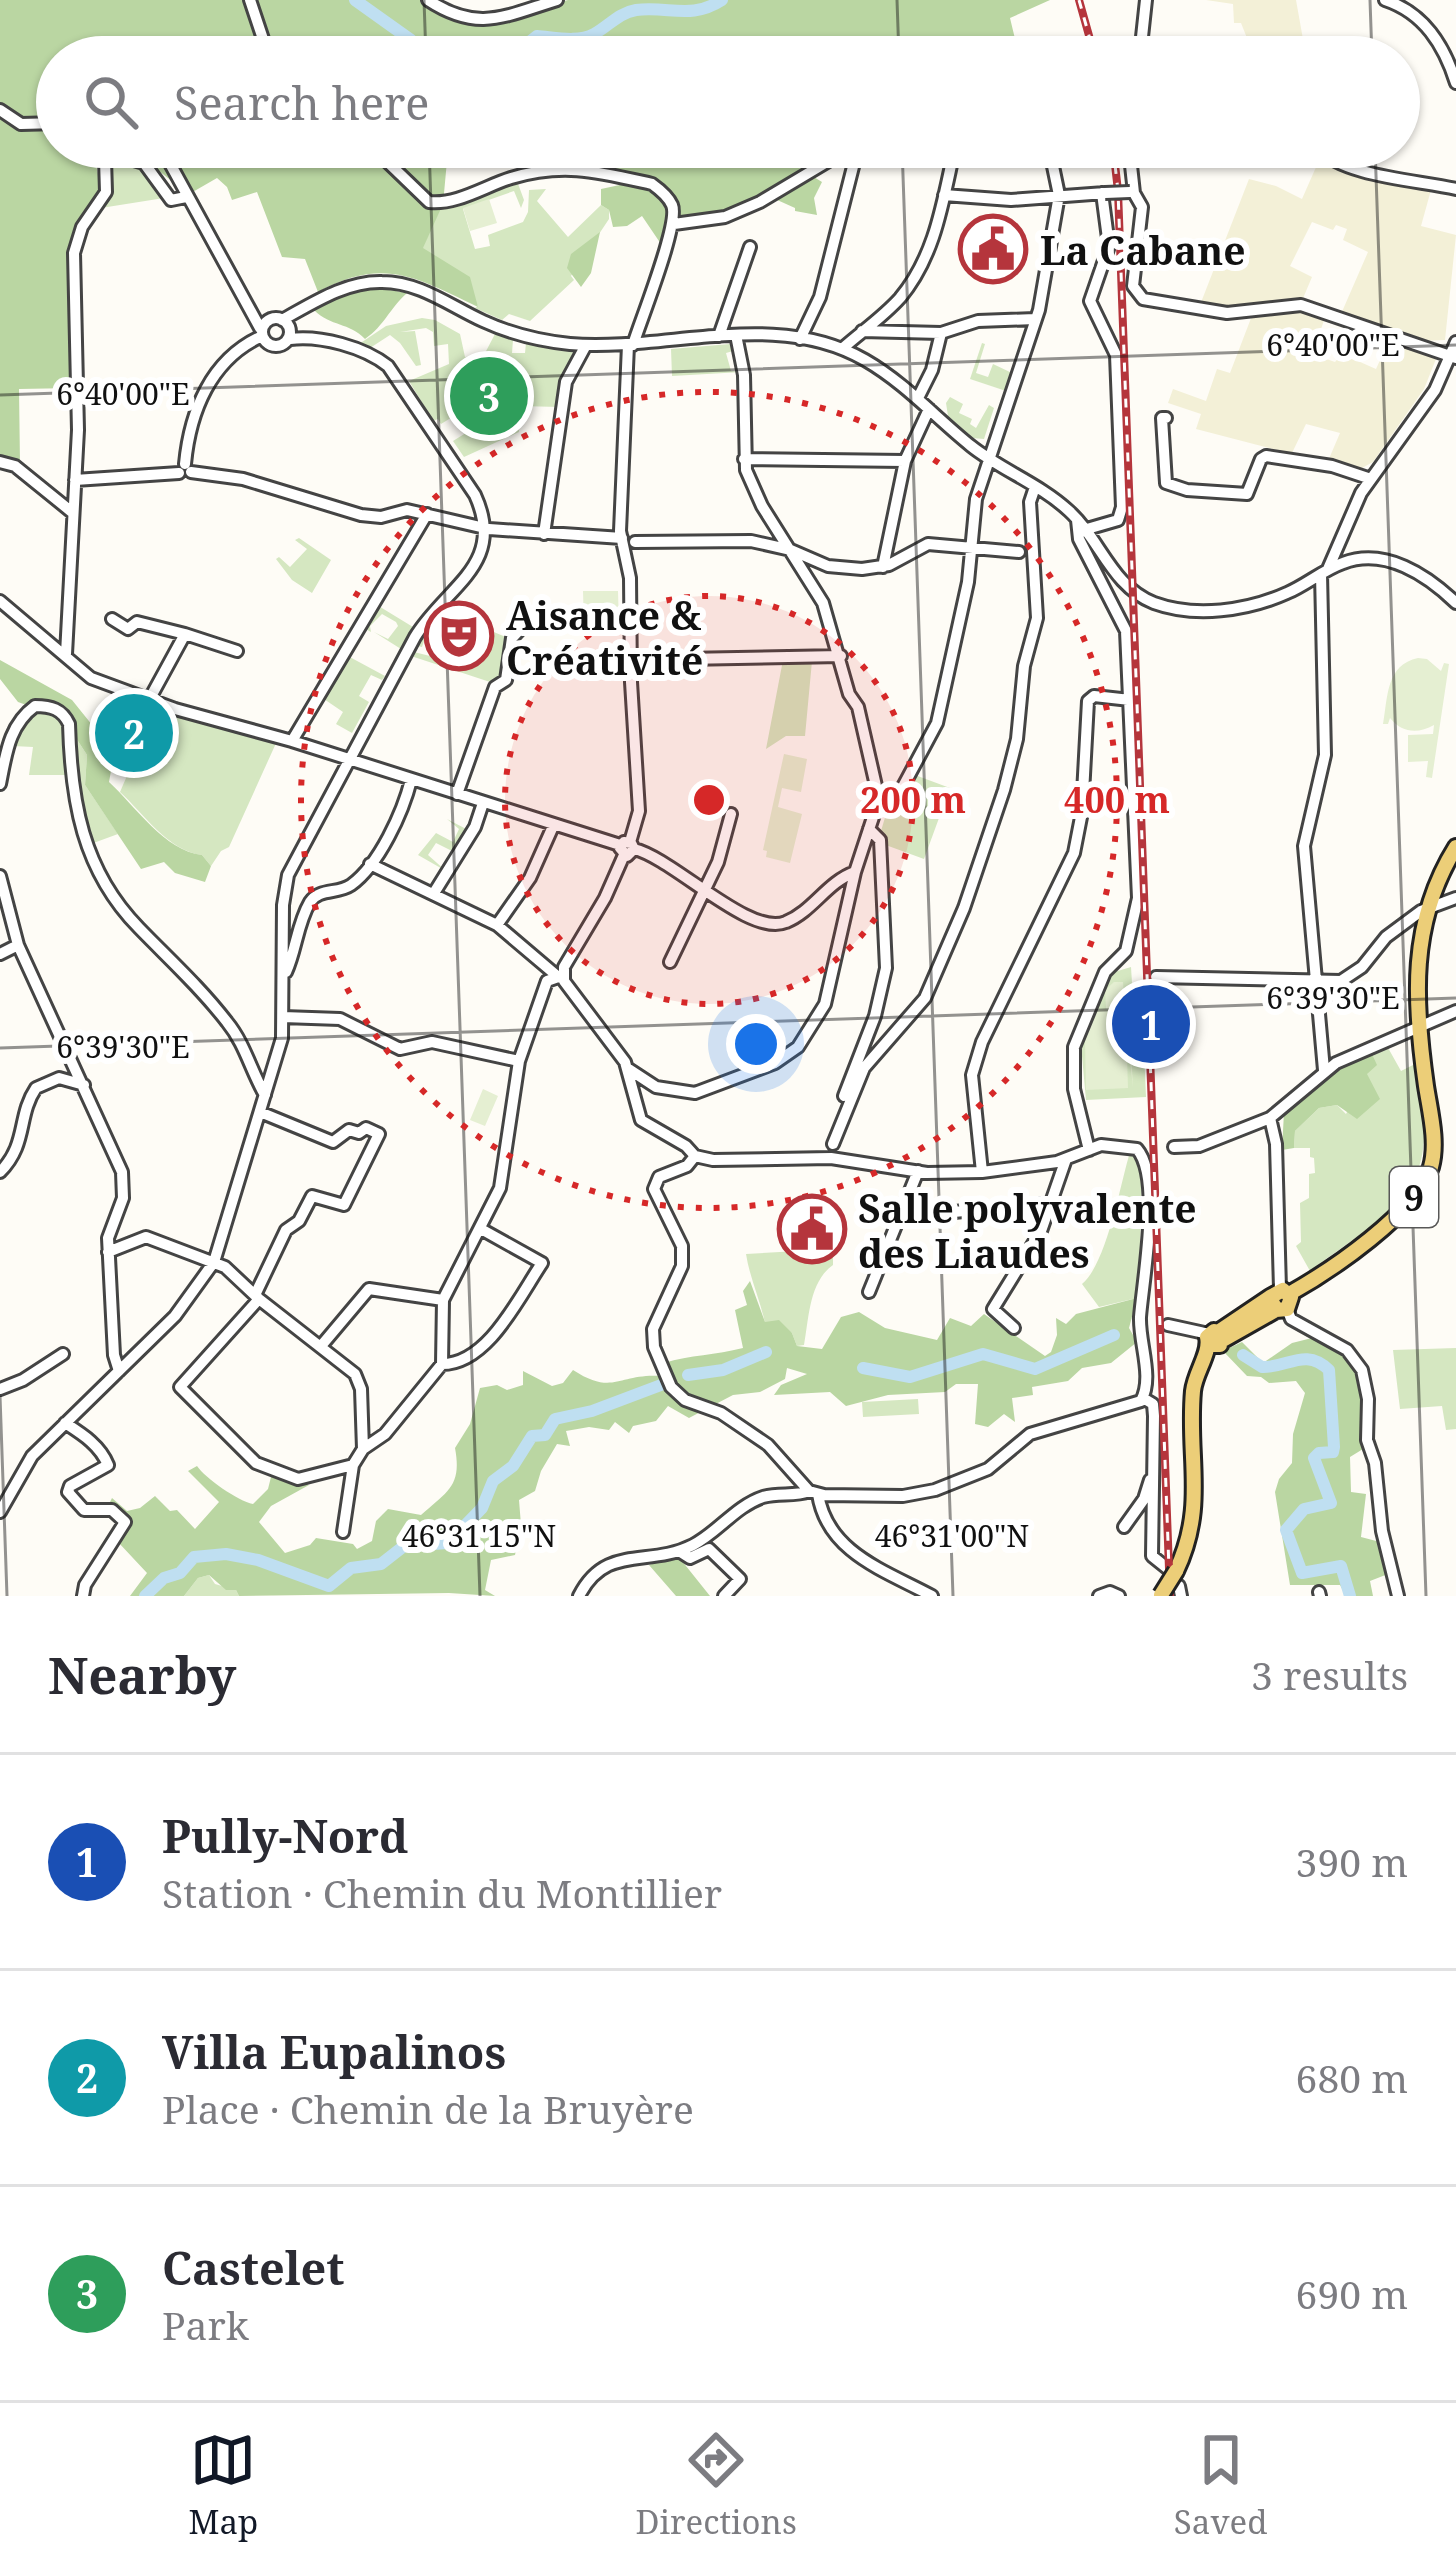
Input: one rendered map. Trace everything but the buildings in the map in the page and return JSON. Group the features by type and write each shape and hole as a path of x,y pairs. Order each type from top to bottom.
{"main road":[{"name":"9","path":"1215,1338 1332,1267 1412,1200 1428,1174 1434,1139 1418,1027 1416,926 1456,847"},
{"path":"1161,1595 1177,1584 1190,1537 1197,1482 1194,1386 1215,1338"}],"street":[{"path":"250,0 262,36"},
{"path":"428,0 468,21 486,21 557,0"},
{"path":"1142,36 1146,0"},
{"path":"1385,0 1425,24 1446,54 1456,82"},
{"path":"0,110 21,124 36,126"},
{"path":"66,654 78,399 74,253 82,227 106,192 107,168"},
{"path":"151,168 169,199 176,202 186,197"},
{"path":"0,1512 28,1460 178,1312 214,1262 282,1039 283,916 293,861 427,618 474,569 484,527 475,496 388,366 367,354 278,328 247,302 171,168"},
{"path":"394,168 429,202 447,202 511,178 561,168"},
{"path":"343,1532 353,1465 363,1449 386,1434 442,1364 443,1300 500,1188 519,1061 547,981 560,975 627,848 639,812 631,660 631,345 674,224 672,203 652,184 580,168"},
{"path":"674,224 725,218 819,168"},
{"path":"800,339 820,297 850,168"},
{"path":"843,348 898,299 918,271 936,231 950,168"},
{"path":"879,799 891,800 898,794 937,723 968,582 976,500 1035,319 1059,195 1053,168"},
{"path":"1130,168 1132,193 1142,207 1133,286 1137,295 1227,313 1300,305 1454,357"},
{"path":"1360,168 1456,189"},
{"path":"1085,532 1118,520 1122,507 1116,355 1090,301 1109,246 1104,193"},
{"path":"944,196 1011,200 1132,193"},
{"path":"719,336 750,247"},
{"path":"278,328 322,299 363,283 400,283 527,336 586,345 736,335 800,339 843,348 880,369 988,458 1035,487 1085,532 1124,583 1144,598 1175,608 1242,608 1285,595 1347,561 1366,559 1397,563 1428,578 1456,603"},
{"path":"185,469 208,381 230,355 304,315 322,299"},
{"path":"304,315 309,332"},
{"path":"862,331 941,333 962,324 1035,319"},
{"path":"278,328 309,332 322,340"},
{"path":"918,398 932,370 941,333"},
{"path":"627,1068 664,1090 694,1093 764,1068 798,1047 825,1004 855,872 879,799 858,707 849,694 824,603 756,496 744,459 744,375 736,335"},
{"path":"1324,1070 1304,846 1325,755 1324,572 1371,479 1454,357 1456,342"},
{"path":"544,534 566,382 586,345"},
{"path":"883,567 905,461 929,409"},
{"path":"1166,418 1162,418 1166,484 1247,494 1265,456 1332,466 1371,479"},
{"path":"744,459 905,461"},
{"path":"0,463 15,466 73,513"},
{"path":"75,480 185,469 243,479 356,514 381,517 407,510 544,534 751,541 791,550 828,566 883,567 928,544 1019,551"},
{"path":"832,1151 864,1068 925,998 964,908 999,807 1017,739 1023,672 1037,618 1030,502 1035,487"},
{"path":"292,741 428,514"},
{"path":"1085,532 1124,623 1138,898 1126,951 1105,972 1074,1047 1074,1089 1089,1150"},
{"path":"0,601 66,654 80,672 149,700 646,852 758,922 778,925 797,915 829,885 855,872"},
{"path":"112,619 128,628 137,622 236,651"},
{"path":"457,794 495,687 506,680 512,638 527,622"},
{"path":"149,700 185,634"},
{"path":"631,660 841,656"},
{"path":"982,1172 972,1086 982,1042 1074,853 1082,812 1086,708 1094,697 1130,700"},
{"path":"0,784 21,716 35,706 55,708 69,724 74,805 84,842 102,878 137,926 180,965 228,1022 265,1095"},
{"path":"283,974 290,967 294,937 313,897 346,888 370,864 411,780"},
{"path":"434,893 476,827 484,802"},
{"path":"670,962 718,862 730,814"},
{"path":"496,925 537,866 554,824"},
{"path":"832,1151 843,1099 875,1016 886,968 880,840 869,829"},
{"path":"370,864 496,925 554,969 627,1068 641,1120 695,1156 711,1160 832,1151 918,1171 982,1172 1066,1160 1101,1145 1129,1146 1144,1158 1149,1254 1140,1325 1144,1396 1153,1404 1152,1548 1157,1564 1177,1584"},
{"path":"0,876 18,945 112,1142 124,1182 122,1204 107,1238 119,1372"},
{"path":"1434,890 1452,901"},
{"path":"1428,907 1452,901"},
{"path":"1156,977 1318,982 1350,976 1386,937 1416,926"},
{"path":"0,954 18,945"},
{"path":"1174,1147 1199,1146 1270,1118 1324,1070 1456,1011"},
{"path":"283,1017 340,1019 400,1049 432,1042 519,1061"},
{"path":"0,1172 17,1150 36,1088 58,1078 84,1084"},
{"path":"260,1112 333,1142 349,1130 366,1128 379,1134 344,1205 312,1196 299,1221 286,1230 257,1297 180,1387 256,1463 298,1479 353,1465"},
{"path":"1270,1118 1276,1144 1280,1300 1291,1319 1347,1350 1362,1370 1369,1400 1368,1446 1398,1596"},
{"path":"695,1156 687,1166 654,1183 678,1233 683,1256 678,1280 655,1321 654,1347 676,1395 721,1412 768,1445 814,1492 822,1514 859,1559 932,1596"},
{"path":"1014,1328 993,1309 1031,1249 1066,1160"},
{"path":"869,1292 918,1171"},
{"path":"933,1215 940,1218 943,1213 1051,1203"},
{"path":"442,1364 461,1362 482,1347 542,1264 481,1229"},
{"path":"108,1252 146,1237 225,1267 355,1374 361,1389 363,1449"},
{"path":"321,1346 370,1289 443,1300"},
{"path":"1140,1325 1162,1325 1215,1338"},
{"path":"0,1389 63,1354"},
{"path":"578,1596 603,1565 698,1543 748,1503 771,1495 903,1496 934,1490 988,1469 1030,1434 1144,1396"},
{"path":"65,1423 104,1454 108,1465 70,1486 68,1492 84,1510 112,1510 125,1522 85,1585 83,1596"},
{"path":"1124,1527 1149,1485 1155,1448"},
{"path":"679,1551 690,1558 709,1549 740,1579 724,1596"},
{"path":"1100,1596 1110,1592 1119,1596"}],"shaded area":[{"path":"1206,0 1296,0 1302,36 1246,36 1241,23 1234,23 1233,4"},
{"path":"1316,168 1353,168 1370,173 1369,179 1431,190 1421,226 1456,235 1445,340 1421,341 1341,314 1368,252 1343,240 1347,229 1336,225 1333,230 1312,222 1290,266 1312,277 1301,303 1227,310 1200,305 1249,179 1302,199"},
{"path":"1304,309 1326,315 1312,354 1335,362 1342,354 1376,369 1391,336 1436,359 1424,389 1373,462 1362,468 1328,461 1340,433 1306,424 1292,453 1196,429 1201,414 1168,403 1173,389 1206,401 1217,369 1230,373 1253,313"}],"green space":[{"path":"0,0 423,0 446,16 472,25 568,0 1050,0 1010,18 1014,36 36,36 36,168 97,168 102,192 72,238 74,388 19,389 20,464 0,460"},
{"path":"110,168 147,168 164,198 101,208 112,179"},
{"path":"155,168 446,168 443,204 423,248 470,277 478,307 418,280 382,273 341,281 318,292 305,259 282,257 257,192 232,200 217,178 191,193 183,177 173,182"},
{"path":"601,168 807,168 822,182 814,198 817,215 795,211 775,199 669,223 663,247 642,216 627,226 613,227 609,210 601,205 601,189 629,183 631,173"},
{"path":"517,181 524,200 521,208 514,191 463,209 475,249 490,246 488,235 523,222 529,190 546,189 537,201 568,237 601,205 609,210 609,219 571,276 574,280 530,321 509,314 502,320 475,308 478,306 422,249 441,207"},
{"path":"489,199 497,223 470,231 463,208"},
{"path":"600,232 591,273 581,287 567,268 571,254"},
{"path":"373,287 407,293 365,339 314,310 342,295"},
{"path":"422,318 460,334 465,357 484,355 495,334 513,340 512,353 525,353 526,343 578,353 559,407 520,406 519,432 464,457 453,441 477,426 475,414 467,408 441,424 438,419 433,421 409,381 449,364 448,344 434,346 433,332 426,328 400,332 415,331 421,365 416,366 390,335 370,348 359,344 386,326"},
{"path":"982,343 976,373 988,377 993,364 1012,373 1006,391 970,379"},
{"path":"730,344 733,351 726,353 731,371 742,372 672,376 671,349"},
{"path":"950,397 963,404 959,413 972,419 970,424 976,428 989,405 994,408 984,439 972,438 948,416"},
{"path":"299,538 331,560 312,593 292,580 276,559 290,567 307,549 295,540"},
{"path":"583,591 618,591 619,626 584,627"},
{"path":"377,605 413,627 401,649 374,632 388,639 398,626 382,614 370,626 371,632 364,628"},
{"path":"442,610 508,638 502,677 490,682 411,656 414,652 434,657 440,653 458,663 467,651 472,628 464,631 443,624 436,643 424,641 422,647 417,646"},
{"path":"346,655 385,676 382,680 371,675 359,696 369,702 352,733 336,724 343,712 321,697"},
{"path":"1418,658 1441,671 1444,663 1449,664 1432,778 1426,777 1428,761 1408,762 1408,735 1433,734 1434,725 1410,730 1390,718 1383,724 1394,675"},
{"path":"0,660 72,700 115,749 109,782 163,836 202,855 211,866 205,882 175,873 164,862 141,869 85,785 87,755 63,718 18,702 0,679"},
{"path":"783,660 812,661 805,736 786,736 766,749"},
{"path":"156,708 277,741 229,847 211,866 202,855 167,839 120,792"},
{"path":"44,710 62,717 66,775 29,775 33,747 13,746 24,723"},
{"path":"72,732 87,755 85,785 118,834 88,845 79,814"},
{"path":"784,754 807,759 801,792 782,788 778,807 802,814 790,863 766,857 763,850"},
{"path":"915,775 950,788 924,859 883,844 881,831 889,804 903,797"},
{"path":"447,819 470,831 456,853 436,843 428,855 446,871 418,855 436,833 453,842 459,829"},
{"path":"1131,967 1132,983 1137,983 1138,1003 1142,1004 1146,1097 1086,1100 1081,1045 1088,1020 1111,973"},
{"path":"1114,982 1123,982 1125,1009 1128,993 1133,1088 1126,1026 1128,1088 1086,1090 1085,1041 1096,1009 1106,1009 1105,990"},
{"path":"1387,1046 1401,1071 1415,1064 1424,1128 1418,1169 1409,1187 1380,1219 1310,1271 1296,1246 1301,1242 1300,1203 1309,1198 1314,1158 1310,1148 1294,1148 1295,1131 1319,1108 1337,1105 1346,1114 1367,1074 1371,1052"},
{"path":"1371,1052 1377,1065 1367,1074 1380,1099 1357,1119 1337,1105 1319,1108 1295,1131 1294,1148 1282,1150 1284,1112 1336,1070"},
{"path":"483,1089 498,1096 485,1126 470,1120"},
{"path":"1130,1152 1142,1166 1137,1298 1099,1307 1082,1284 1106,1242"},
{"path":"833,1249 833,1265 819,1281 811,1301 804,1345 797,1346 792,1333 765,1323 746,1254"},
{"path":"750,1281 765,1322 779,1320 797,1346 822,1349 841,1317 859,1312 885,1328 937,1340 950,1318 971,1326 984,1314 1045,1356 1057,1335 1056,1318 1066,1324 1076,1314 1137,1298 1129,1328 1137,1342 1111,1363 1082,1368 1068,1381 1032,1387 1033,1395 1012,1398 1015,1422 1004,1414 988,1427 975,1424 978,1384 956,1384 945,1392 888,1395 846,1406 830,1392 774,1395 781,1385 807,1374 787,1368 785,1379 760,1392 733,1395 689,1418 668,1406 656,1421 633,1426 629,1433 615,1422 609,1430 566,1431 570,1446 557,1444 535,1491 519,1500 521,1525 515,1555 491,1560 485,1590 495,1596 239,1596 209,1575 198,1578 184,1596 130,1596 147,1573 118,1542 128,1521 110,1502 112,1498 127,1511 155,1496 195,1529 219,1502 188,1471 197,1466 222,1488 253,1504 268,1489 272,1473 309,1485 271,1506 259,1522 285,1553 310,1545 316,1538 353,1544 357,1549 372,1541 376,1521 388,1509 421,1515 451,1487 455,1448 470,1424 480,1388 497,1385 507,1390 523,1385 523,1371 552,1386 563,1383 573,1370 607,1383 659,1376 664,1363 743,1348 735,1310 747,1305 743,1291"},
{"path":"1312,1338 1346,1358 1361,1381 1363,1449 1350,1457 1351,1492 1366,1494 1361,1537 1380,1542 1388,1574 1370,1581 1373,1596 1346,1596 1340,1585 1290,1585 1275,1492 1292,1463 1293,1434 1305,1393 1296,1381 1269,1383 1247,1376 1223,1351 1242,1342 1263,1363 1292,1343"},
{"path":"1456,1348 1456,1429 1446,1430 1442,1406 1400,1409 1393,1350"},
{"path":"918,1399 919,1414 863,1417 862,1402"},
{"path":"678,1556 710,1596 676,1596 649,1565"},
{"path":"209,1575 215,1584 236,1590 239,1596 184,1596 198,1578"}],"waterway":[{"path":"355,0 405,36"},
{"path":"588,36 630,12 690,11 722,0"},
{"path":"863,1368 910,1377 983,1354 1035,1369 1114,1335"},
{"path":"688,1375 723,1370 766,1352"},
{"path":"1243,1355 1262,1367 1304,1359 1329,1370 1334,1447 1333,1452 1314,1458 1331,1503 1304,1509 1286,1530 1302,1573 1341,1566 1350,1596"},
{"path":"145,1596 164,1578 180,1573 194,1557 226,1554 258,1560 329,1586 351,1568 381,1564 404,1546 448,1543 482,1508 493,1481 513,1466 532,1436 545,1435 555,1419 592,1411 661,1385"}],"railway":[{"path":"1079,0 1089,36"},
{"path":"1115,168 1170,1596"}],"place":[{"name":"La Cabane","path":"993,249"},
{"name":"Castelet","path":"489,396"},
{"name":"Aisance & Créativité","path":"459,636"},
{"name":"Villa Eupalinos","path":"134,733"},
{"name":"Pully-Nord","path":"1151,1024"},
{"name":"Salle polyvalente des Liaudes","path":"812,1229"}]}
